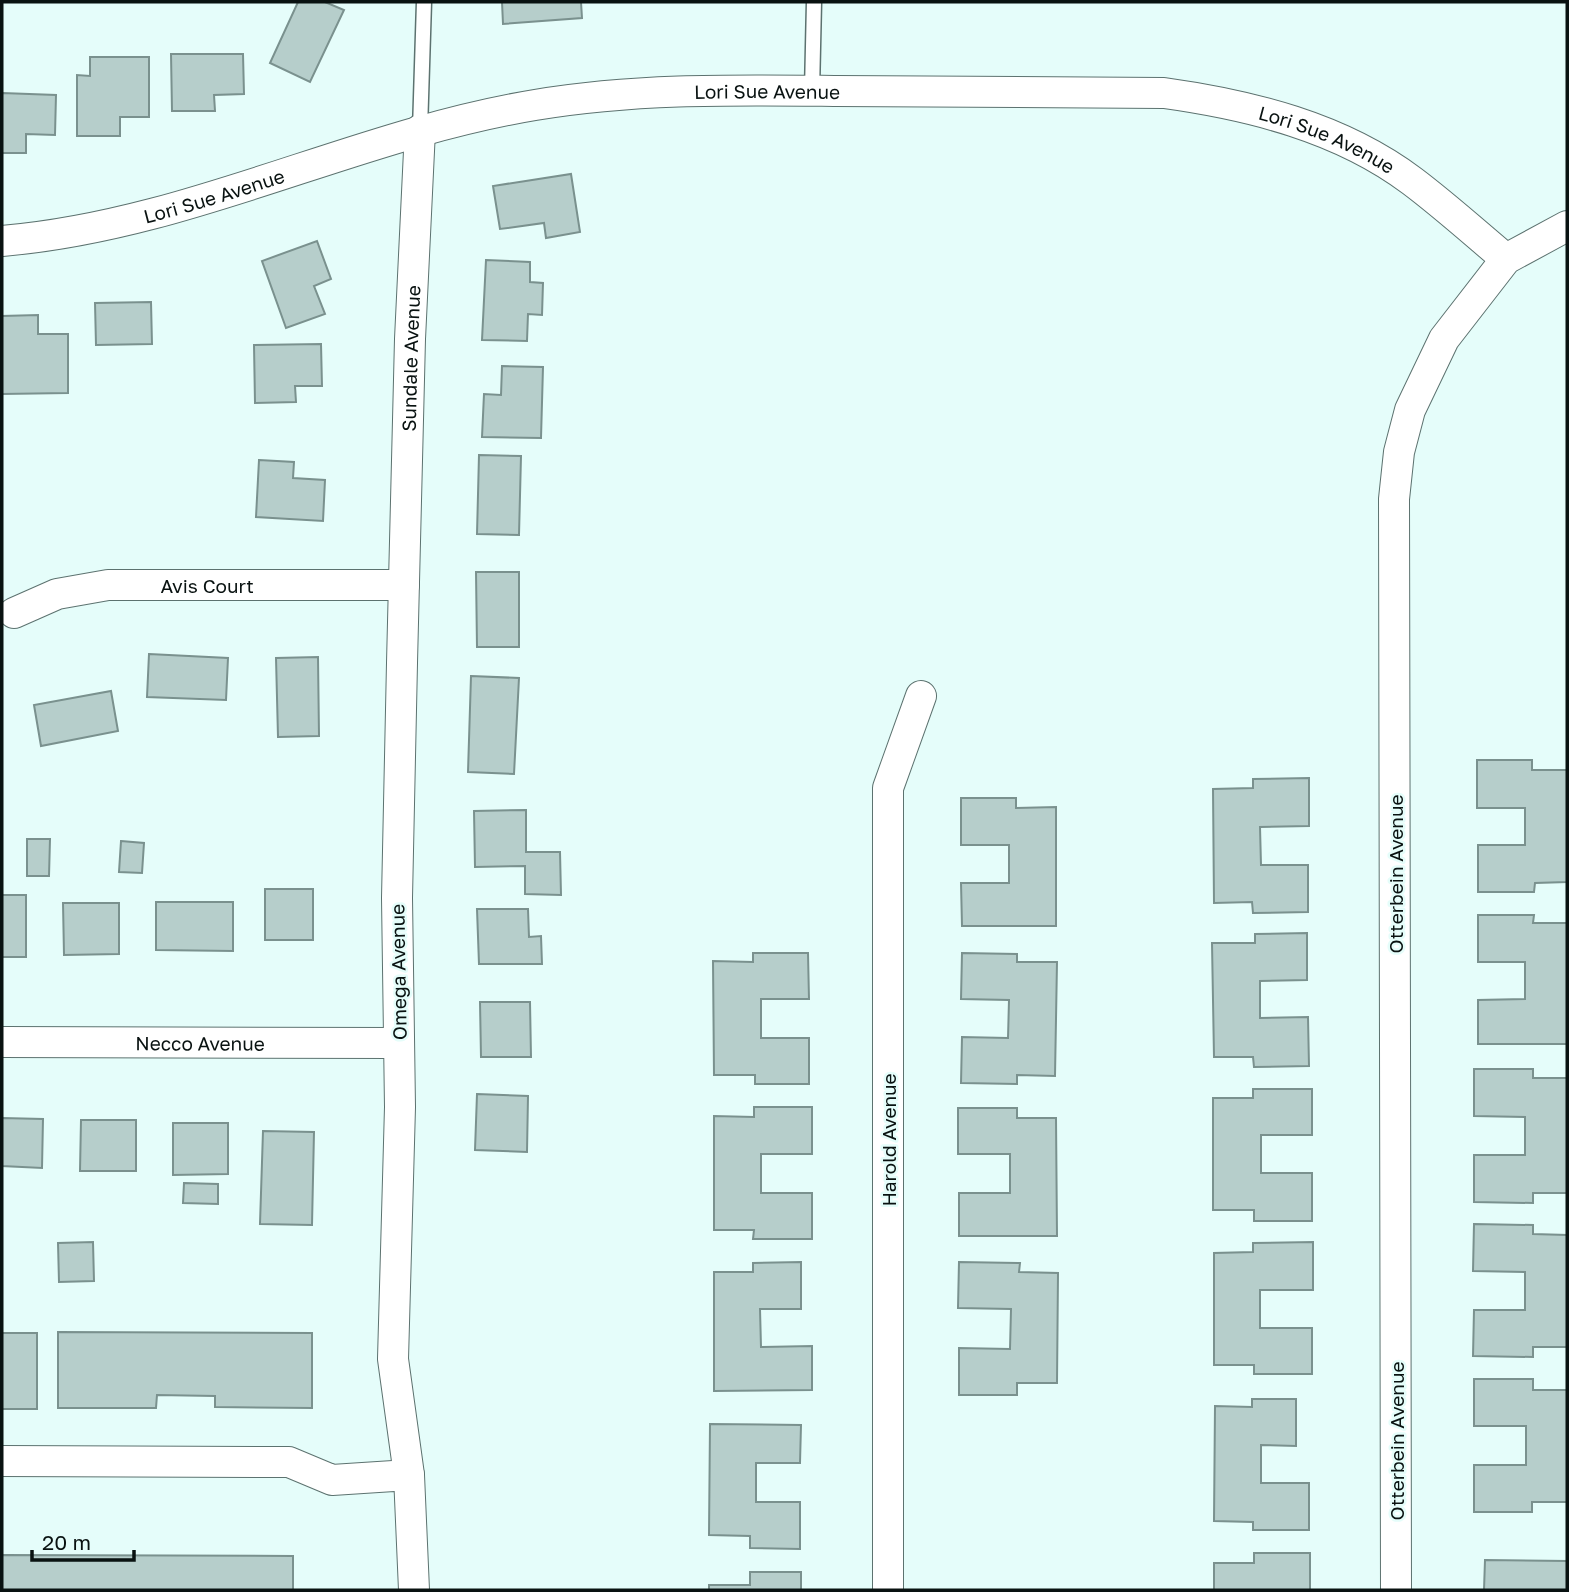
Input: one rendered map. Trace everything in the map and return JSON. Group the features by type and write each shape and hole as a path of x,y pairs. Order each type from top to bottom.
{"street":[{"name":"Lori Sue Avenue","path":"2,241 111,224 200,203 420,131 535,105 666,90 1164,93 1215,100 1281,116 1378,160 1411,180 1506,259"},
{"name":"Sundale Avenue","path":"404,584 410,339 420,131"},
{"name":"Otterbein Avenue","path":"1396,1590 1394,499 1399,452 1418,387 1444,339 1506,259 1567,226"},
{"name":"Avis Court","path":"14,613 57,594 108,585 404,584"},
{"name":"Omega Avenue","path":"404,584 397,898 399,1043 393,1359 409,1475 414,1590"},
{"name":"Harold Avenue","path":"888,1590 888,788 921,696"},
{"name":"Necco Avenue","path":"2,1042 399,1043"},
{"path":"2,1461 289,1462 332,1480 409,1475"}],"lane":[{"path":"420,131 424,2"},
{"path":"812,90 814,2"}],"building":[{"path":"298,2 325,2 344,10 310,82 270,63"},
{"path":"502,2 581,2 582,18 503,24"},
{"path":"171,54 243,54 244,94 214,95 215,111 172,111"},
{"path":"90,57 149,57 149,117 120,117 120,136 77,136 77,75 90,76"},
{"path":"2,93 56,95 55,135 26,134 26,153 2,153"},
{"path":"571,174 580,232 546,238 544,223 500,229 493,186"},
{"path":"317,241 331,279 314,286 325,314 286,328 262,261"},
{"path":"486,260 530,262 530,282 543,283 542,315 528,314 527,341 482,340"},
{"path":"151,302 152,344 96,345 95,303"},
{"path":"38,315 38,334 68,334 68,393 2,394 2,316"},
{"path":"321,344 322,386 295,386 296,402 255,403 254,345"},
{"path":"502,366 543,367 541,438 482,437 484,394 501,395"},
{"path":"479,455 521,456 519,535 477,534"},
{"path":"259,460 294,462 293,478 325,480 323,521 256,517"},
{"path":"476,572 519,572 519,647 477,647"},
{"path":"149,654 228,658 226,700 147,697"},
{"path":"318,657 319,736 278,737 276,658"},
{"path":"471,676 519,678 514,774 468,772"},
{"path":"111,691 118,731 41,746 34,705"},
{"path":"1477,760 1532,760 1532,770 1567,770 1567,882 1535,883 1534,892 1478,892 1478,845 1525,845 1525,808 1477,808"},
{"path":"1309,778 1309,826 1260,827 1261,865 1308,865 1308,912 1253,913 1252,902 1214,903 1213,789 1253,788 1253,779"},
{"path":"961,798 1016,798 1016,808 1056,807 1056,926 962,926 961,883 1009,883 1009,845 961,845"},
{"path":"526,810 526,852 560,852 561,895 525,894 525,866 475,867 474,811"},
{"path":"27,839 50,839 49,876 27,876"},
{"path":"121,841 144,843 142,873 119,872"},
{"path":"265,889 313,889 313,940 265,940"},
{"path":"2,895 26,895 26,957 2,957"},
{"path":"156,902 233,902 233,951 156,950"},
{"path":"63,903 119,903 119,954 64,955"},
{"path":"477,909 528,909 529,937 541,936 542,964 479,964"},
{"path":"1478,915 1534,915 1533,923 1567,923 1567,1044 1478,1044 1478,1000 1525,999 1525,962 1478,962"},
{"path":"1307,933 1307,980 1260,981 1260,1018 1308,1017 1309,1066 1254,1067 1253,1057 1214,1057 1212,943 1255,943 1255,934"},
{"path":"753,953 808,953 809,999 761,999 761,1038 809,1038 809,1084 755,1084 755,1075 714,1075 713,961 753,962"},
{"path":"962,953 1017,954 1017,962 1057,962 1055,1076 1017,1075 1017,1084 961,1083 962,1037 1008,1038 1009,1000 961,999"},
{"path":"480,1002 530,1002 531,1057 481,1057"},
{"path":"1474,1069 1533,1069 1533,1078 1567,1078 1567,1193 1533,1193 1533,1203 1474,1202 1474,1155 1525,1155 1525,1117 1474,1116"},
{"path":"1253,1089 1312,1089 1312,1135 1261,1135 1261,1173 1312,1173 1312,1221 1254,1221 1254,1210 1213,1210 1213,1098 1253,1098"},
{"path":"477,1094 528,1096 527,1152 475,1150"},
{"path":"754,1107 812,1107 812,1154 761,1154 761,1193 812,1193 812,1239 753,1239 754,1230 714,1230 714,1116 754,1117"},
{"path":"958,1108 1017,1108 1017,1118 1056,1118 1057,1236 959,1236 959,1193 1010,1193 1010,1154 958,1154"},
{"path":"2,1118 43,1119 42,1168 2,1166"},
{"path":"81,1120 136,1120 136,1171 80,1171"},
{"path":"173,1123 228,1123 228,1174 173,1175"},
{"path":"263,1131 314,1132 312,1225 260,1224"},
{"path":"184,1183 218,1184 218,1204 183,1203"},
{"path":"1474,1224 1533,1225 1533,1234 1567,1235 1567,1347 1533,1347 1533,1357 1473,1356 1474,1310 1525,1310 1525,1272 1473,1271"},
{"path":"93,1242 94,1281 59,1282 58,1243"},
{"path":"1313,1242 1313,1290 1260,1290 1260,1328 1312,1328 1312,1374 1254,1374 1254,1365 1214,1365 1214,1253 1253,1252 1253,1243"},
{"path":"801,1262 801,1309 760,1309 761,1347 812,1346 812,1390 714,1391 714,1272 753,1272 753,1263"},
{"path":"959,1262 1020,1263 1019,1272 1058,1273 1057,1383 1017,1383 1017,1395 959,1395 959,1348 1010,1349 1011,1309 958,1308"},
{"path":"58,1332 312,1333 312,1408 215,1407 215,1396 157,1395 156,1408 58,1408"},
{"path":"2,1333 37,1333 37,1409 2,1409"},
{"path":"1474,1379 1533,1379 1533,1390 1567,1390 1567,1502 1532,1502 1532,1512 1474,1512 1474,1465 1526,1465 1526,1426 1474,1426"},
{"path":"1252,1399 1296,1399 1296,1446 1261,1445 1261,1483 1309,1483 1309,1530 1253,1530 1253,1522 1214,1521 1215,1406 1252,1407"},
{"path":"710,1424 801,1425 800,1463 756,1463 756,1502 800,1502 800,1549 750,1548 750,1536 709,1535"},
{"path":"1254,1553 1310,1553 1310,1590 1214,1590 1214,1563 1254,1563"},
{"path":"2,1555 293,1556 293,1590 2,1590"},
{"path":"1485,1560 1567,1561 1567,1590 1484,1590"},
{"path":"750,1572 801,1572 801,1590 709,1590 709,1585 750,1585"}]}
